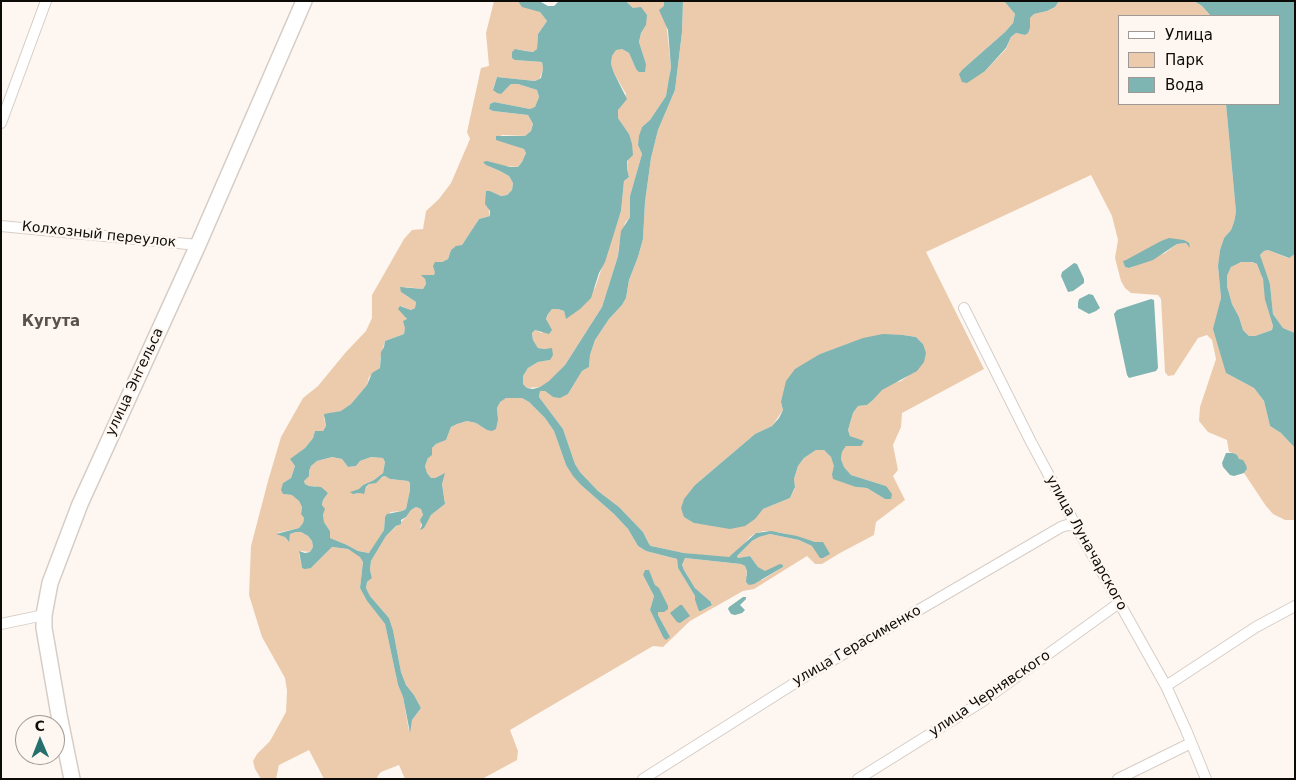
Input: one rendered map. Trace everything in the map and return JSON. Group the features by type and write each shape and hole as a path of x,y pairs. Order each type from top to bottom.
{"street":[{"path":"1,123 46,1"},
{"name":"улица Энгельса","path":"72,779 44,628 44,615 50,583 76,512 198,245 304,1"},
{"name":"Колхозный переулок","path":"1,226 198,245"},
{"name":"улица Луначарского","path":"964,308 1030,440 1166,686 1206,779"},
{"name":"улица Герасименко","path":"643,779 809,674 1061,527 1067,525 1076,526"},
{"name":"улица Чернявского","path":"858,779 983,702 1119,603"},
{"path":"1166,686 1256,627 1295,606"},
{"path":"1,624 44,615"},
{"path":"1118,779 1191,743"}],"green space":[{"path":"494,1 518,1 540,12 547,21 538,34 537,49 533,52 515,49 515,60 542,62 543,69 540,78 535,81 497,77 493,89 505,90 511,84 518,84 537,90 539,97 535,108 530,109 494,102 490,104 489,109 528,115 533,124 531,131 525,136 502,135 496,139 524,149 526,153 518,167 487,165 509,176 513,183 512,190 507,195 501,196 490,191 487,201 490,216 479,219 462,245 451,250 448,259 442,262 434,275 422,275 426,284 423,289 405,287 401,292 416,302 415,308 411,310 401,306 407,320 404,334 385,341 380,359 380,368 369,377 367,385 351,404 342,411 332,413 324,418 326,426 323,431 315,431 313,438 305,448 291,459 295,466 291,478 283,483 283,494 293,495 299,501 302,507 301,514 304,518 299,528 277,533 288,541 290,534 301,532 312,541 313,547 310,552 300,551 302,568 311,568 332,547 348,549 360,556 363,562 360,588 367,601 385,624 398,685 403,697 409,731 412,720 421,708 406,685 401,672 389,618 370,596 366,588 367,582 372,578 370,570 371,561 386,536 411,510 416,507 421,509 423,515 420,529 431,515 445,504 442,484 444,474 431,478 425,466 432,448 446,440 451,427 457,424 467,421 476,423 487,430 498,419 497,408 500,401 506,398 522,398 529,402 545,418 554,431 566,465 581,485 628,529 638,546 646,551 677,559 678,568 695,596 701,611 712,605 712,603 695,588 684,570 682,565 685,558 741,564 745,566 746,576 762,580 783,567 765,572 758,567 750,556 738,558 737,556 752,541 770,534 799,540 812,546 820,542 783,533 764,531 750,537 736,553 725,558 684,553 651,546 643,532 619,507 598,491 580,472 575,464 563,429 539,397 540,391 545,391 553,397 568,394 582,371 589,367 590,355 595,340 626,298 629,280 643,239 645,202 651,158 658,130 675,90 682,32 683,1 1004,1 1015,14 1013,23 963,69 985,71 1006,49 1011,37 1016,33 1025,35 1030,28 1030,18 1034,14 1055,7 1059,1 1194,1 1202,6 1210,15 1118,15 1118,105 1226,105 1236,212 1231,230 1224,238 1220,250 1218,267 1221,298 1219,309 1226,373 1254,388 1264,401 1270,426 1281,433 1295,448 1295,520 1285,520 1273,514 1244,473 1247,469 1233,453 1229,452 1227,440 1208,432 1199,421 1200,407 1216,359 1212,340 1207,335 1198,338 1174,375 1168,376 1165,372 1161,299 1158,295 1131,293 1121,281 1115,258 1118,240 1112,216 1091,175 926,252 984,369 902,413 901,427 893,445 898,470 893,476 905,500 876,522 874,535 822,564 815,564 807,556 754,589 743,591 690,621 663,647 653,646 510,730 518,751 517,760 482,779 405,779 399,765 381,772 377,777 378,779 324,779 309,750 279,765 276,779 261,779 253,761 270,741 286,712 287,691 285,678 262,637 249,595 251,546 281,437 303,398 318,386 366,331 372,318 372,295 404,239 412,230 423,229 426,211 439,199 451,183 470,139 467,132 481,68 489,66 486,33","holes":["1184,240 1189,247 1186,243 1177,244 1165,253 1130,268 1125,267 1124,264 1161,241","903,335 916,337 923,344 908,376 881,390 867,405 858,406 853,413 848,430 850,436 864,442 853,446 846,446 842,452 841,459 844,467 851,475 886,486 885,499 867,488 856,487 832,474 835,466 831,457 824,450 816,450 804,458 798,466 794,479 795,488 790,498 763,509 710,525 694,523 681,508 695,485 755,434 772,426 783,410 781,402 820,354 862,339","649,571 655,585 660,611 658,615 669,635 663,637 650,610 654,596 643,575"]},
{"path":"626,1 664,1 671,68 666,96 650,120 642,127 638,145 642,154 630,196 630,217 625,223 618,256 602,307 565,365 549,382 540,387 527,388 523,384 523,376 528,368 538,362 550,360 545,349 538,348 533,340 532,333 535,330 542,333 548,314 552,309 564,311 566,318 595,288 621,211 624,181 629,177 627,169 629,134 618,118 618,110 626,94 614,73 611,64 612,56 616,49 622,49 629,53 636,69 646,64 639,42 641,33 646,25"},
{"path":"1268,250 1288,258 1295,254 1295,333 1283,328 1273,314 1270,284 1260,255"},
{"path":"1248,261 1257,264 1261,271 1265,289 1265,300 1273,326 1272,330 1255,336 1249,336 1243,330 1227,286 1227,276 1231,267 1236,263"},
{"path":"332,457 342,459 348,467 356,466 360,461 371,457 383,458 385,462 383,473 363,485 360,489 351,492 356,494 364,491 369,484 385,476 390,479 408,481 410,483 406,509 391,512 385,517 384,530 370,553 358,551 330,538 330,531 324,522 322,506 323,500 328,493 315,486 305,484 304,481 311,466 317,461"}],"water":[{"path":"518,1 539,1 548,6 554,6 559,1 626,1 633,8 641,7 647,15 646,25 641,33 639,42 646,64 645,72 639,72 636,69 629,53 622,49 616,50 612,56 611,64 614,73 627,99 618,110 618,118 629,134 633,155 627,161 629,177 624,181 621,211 605,262 599,273 591,298 580,309 566,319 564,311 552,309 546,319 552,330 549,334 535,330 532,333 533,340 538,348 552,348 553,355 550,360 538,362 528,368 523,376 523,384 527,388 533,389 549,381 565,365 602,307 618,256 621,231 630,217 630,196 642,154 638,145 639,136 642,127 650,120 666,96 671,68 668,30 659,10 664,6 664,1 683,1 682,32 675,90 658,130 651,158 645,202 643,239 629,280 626,298 595,340 590,355 589,367 582,371 568,394 560,398 553,397 545,391 540,391 539,397 563,429 575,464 580,472 598,491 619,507 643,532 651,546 684,553 729,557 756,533 771,531 815,542 823,542 830,554 820,558 812,546 799,540 770,534 759,537 752,541 737,556 738,558 750,556 758,567 765,571 780,564 783,567 749,585 746,582 747,571 745,566 741,564 685,558 682,565 684,570 695,588 712,605 699,611 695,596 678,568 677,559 646,551 638,546 628,529 573,476 566,465 554,431 545,418 529,402 522,398 506,398 500,402 497,408 498,419 496,429 492,431 487,430 476,423 467,421 451,427 446,440 432,448 432,455 428,458 425,466 431,478 445,473 442,484 445,504 431,515 424,528 420,530 422,525 420,520 423,515 421,509 416,507 411,510 401,520 401,524 396,526 386,536 371,561 370,570 372,578 367,582 366,588 370,596 389,618 401,672 406,685 421,708 412,720 410,733 385,624 367,601 360,588 363,562 360,557 348,549 332,547 311,568 302,568 299,551 310,552 313,547 312,541 301,532 290,534 289,542 285,537 276,534 299,528 304,518 301,514 302,507 299,501 292,495 283,494 281,490 283,483 291,478 295,466 290,459 305,448 313,438 315,431 323,431 326,426 324,414 341,411 351,404 367,385 372,373 380,368 381,352 385,341 404,334 403,321 407,319 398,309 400,306 411,310 415,308 416,302 401,292 400,287 423,289 426,284 425,279 421,275 434,275 433,266 435,262 442,262 448,259 451,250 456,246 462,245 479,219 490,216 490,211 485,204 486,191 501,196 507,195 512,190 513,183 509,176 483,162 487,161 510,167 518,167 526,153 524,149 496,140 496,136 525,136 531,131 533,124 528,115 489,109 490,104 494,102 530,109 535,107 539,97 537,90 518,84 511,84 501,94 493,90 497,77 535,81 541,78 542,62 515,60 512,58 512,52 515,49 533,52 537,49 538,34 547,21 540,12 522,7","holes":["332,457 342,459 348,467 356,466 360,461 371,457 383,458 385,462 383,473 359,489 350,492 353,494 364,494 369,484 376,483 385,476 390,479 408,481 410,483 406,509 387,514 384,530 369,553 358,551 330,538 330,531 324,522 323,514 325,509 322,505 328,493 321,487 309,486 304,481 309,476 311,466 317,461"]},
{"path":"1004,1 1059,1 1055,7 1034,14 1030,18 1028,33 1025,35 1016,33 1011,37 1006,48 985,71 967,83 962,82 959,74 963,69 1013,23 1015,14"},
{"path":"1194,1 1295,1 1295,254 1289,258 1268,250 1260,255 1270,284 1273,314 1283,328 1295,333 1295,448 1281,433 1270,426 1264,401 1254,388 1226,373 1213,329 1221,298 1218,266 1220,250 1224,238 1231,230 1236,212 1226,105 1281,105 1281,15 1210,15","holes":["1241,262 1257,264 1263,279 1265,300 1273,326 1272,330 1255,336 1249,336 1243,330 1232,304 1227,286 1227,276 1231,267"]},
{"path":"1169,238 1184,240 1189,243 1190,248 1186,243 1177,244 1153,260 1129,268 1125,267 1123,261"},
{"path":"1074,263 1077,264 1084,283 1073,291 1068,292 1061,276 1062,272"},
{"path":"1089,294 1093,295 1100,308 1089,314 1078,308 1078,303 1079,299"},
{"path":"1151,299 1154,300 1158,368 1156,371 1129,378 1114,314 1117,310"},
{"path":"883,334 916,337 923,344 926,353 924,362 917,371 882,390 867,405 858,406 853,413 848,430 850,436 864,441 861,446 846,446 842,452 841,459 844,467 851,475 886,486 892,494 891,499 885,499 867,488 856,487 833,479 834,466 831,457 824,450 816,450 804,458 798,466 794,479 795,487 790,498 763,509 755,519 745,526 730,529 694,523 684,517 681,508 684,499 695,485 755,434 772,426 779,418 783,410 781,402 786,381 795,369 820,354 863,338"},
{"path":"1226,453 1233,453 1243,460 1247,469 1244,473 1234,476 1230,475 1222,463"},
{"path":"645,570 649,570 655,585 659,588 668,606 668,609 664,612 658,612 670,637 666,640 650,610 654,596 643,575"},
{"path":"743,597 746,597 746,599 740,605 745,610 735,615 731,614 728,609 729,607"},
{"path":"680,605 690,616 680,623 670,613"}],"district":[{"name":"Кугута","path":"51,322"}]}
